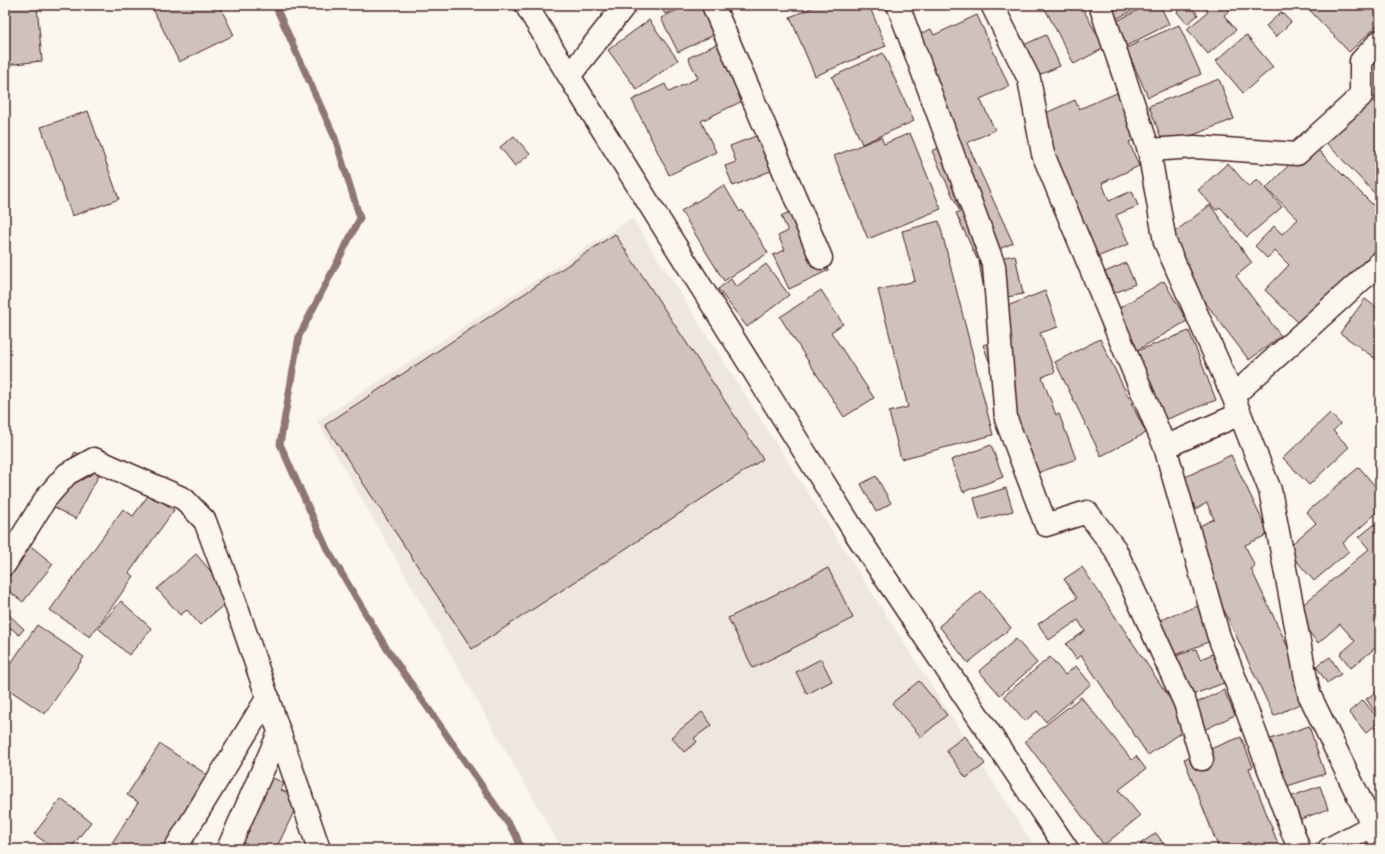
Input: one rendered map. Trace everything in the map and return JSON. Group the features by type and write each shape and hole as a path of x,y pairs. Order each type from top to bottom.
{"street":[{"path":"526,5 856,534 1067,849"},
{"path":"569,76 625,5"},
{"path":"712,5 821,258"},
{"path":"898,5 994,266 1006,419 1046,525 1087,512 1114,549 1185,703 1202,759"},
{"path":"992,5 1029,79 1043,154 1165,447 1218,634 1298,849"},
{"path":"1100,5 1149,150 1166,242 1237,405 1270,490 1308,694 1376,833 1328,849"},
{"path":"1149,150 1194,147 1297,154 1361,96 1361,61 1380,41"},
{"path":"1165,447 1237,405 1380,263"},
{"path":"5,564 46,498 67,474 94,459 184,499 205,521 234,599 319,849"},
{"path":"175,849 268,698"},
{"path":"228,849 280,733"}],"shaded area":[{"path":"632,218 1036,849 562,849 317,421"}],"building":[{"path":"5,5 37,5 42,61 5,65"},
{"path":"151,5 219,5 234,35 179,62"},
{"path":"660,5 683,5 665,14"},
{"path":"687,5 714,5 726,29 678,52 661,18"},
{"path":"818,5 869,5 886,46 815,76 790,17"},
{"path":"1043,5 1081,5 1104,48 1074,64"},
{"path":"1109,5 1143,5 1116,19"},
{"path":"1148,5 1160,5 1169,24 1126,46 1113,23"},
{"path":"1186,5 1190,5 1198,15 1187,24 1177,12"},
{"path":"1202,5 1236,5 1224,15 1236,30 1208,54 1187,29 1208,12"},
{"path":"1305,5 1380,5 1380,23 1349,52"},
{"path":"1281,12 1291,22 1276,37 1266,26"},
{"path":"977,15 1009,86 980,99 995,130 967,143 1013,243 977,259 956,213 960,212 932,151 947,144 900,43 931,29 934,35"},
{"path":"649,20 678,60 637,90 608,50"},
{"path":"1179,25 1201,74 1148,97 1126,48"},
{"path":"1046,35 1060,66 1032,78 1019,47"},
{"path":"1246,35 1273,67 1243,93 1216,61"},
{"path":"727,39 755,95 701,121 716,152 669,175 632,100 665,84 669,92 698,78 688,58"},
{"path":"883,53 914,121 862,144 832,77"},
{"path":"1219,79 1234,119 1193,135 1197,145 1168,156 1149,106"},
{"path":"1363,85 1380,103 1380,199 1315,131"},
{"path":"1117,93 1137,139 1129,142 1139,166 1102,183 1109,201 1132,191 1138,206 1116,215 1129,244 1097,257 1037,117 1075,100 1079,109"},
{"path":"88,111 119,199 72,216 41,127"},
{"path":"769,131 783,166 733,186 725,166 736,162 730,146"},
{"path":"910,133 941,209 868,239 834,156 881,137 884,144"},
{"path":"514,136 530,154 515,166 500,147"},
{"path":"1311,143 1380,212 1380,245 1349,277 1306,330 1265,290 1289,265 1275,251 1267,258 1255,246 1274,226 1282,234 1298,219 1266,188"},
{"path":"1228,163 1249,187 1257,179 1282,207 1247,237 1220,207 1216,210 1198,190"},
{"path":"724,185 740,212 742,210 768,253 724,281 681,211"},
{"path":"1210,205 1252,263 1236,276 1281,336 1249,360 1160,243"},
{"path":"799,207 829,270 789,289 773,255 785,250 778,236 788,231 781,216"},
{"path":"939,221 993,435 901,459 889,412 908,407 878,290 915,281 902,231"},
{"path":"615,234 763,459 472,649 325,425"},
{"path":"1015,255 1023,294 986,301 979,262"},
{"path":"1126,263 1135,284 1115,293 1105,272"},
{"path":"766,264 789,295 747,327 718,289 731,279 736,287"},
{"path":"1164,281 1187,321 1134,352 1111,313"},
{"path":"821,290 843,324 831,332 874,398 844,417 780,317"},
{"path":"1045,291 1058,327 1040,333 1055,372 1042,377 1056,415 1059,414 1076,459 1032,475 983,345 1002,338 992,312"},
{"path":"1365,299 1380,310 1380,362 1340,333"},
{"path":"1189,331 1216,400 1165,420 1137,351"},
{"path":"1100,339 1146,433 1101,456 1055,362"},
{"path":"1330,413 1340,424 1333,431 1349,447 1309,485 1283,458"},
{"path":"991,445 1003,477 963,492 951,460"},
{"path":"75,452 103,467 76,519 47,504"},
{"path":"1231,455 1269,534 1245,545 1255,567 1251,569 1312,698 1274,716 1187,532 1214,519 1207,503 1194,510 1179,480"},
{"path":"1359,467 1380,492 1380,510 1343,543 1349,551 1314,581 1286,549 1316,523 1307,512"},
{"path":"876,476 891,503 876,512 861,484"},
{"path":"1006,488 1013,511 980,520 974,498"},
{"path":"150,493 174,510 129,573 134,576 90,637 50,610 123,509 133,516"},
{"path":"1380,520 1380,644 1351,668 1340,654 1355,641 1340,624 1318,643 1293,613 1369,549 1359,537"},
{"path":"27,543 53,564 23,602 5,588 5,571"},
{"path":"196,554 233,597 200,625 187,610 180,615 157,589"},
{"path":"1082,567 1189,727 1148,755 1081,655 1076,659 1066,644 1085,631 1078,620 1049,640 1038,624 1077,598 1064,579"},
{"path":"828,568 853,618 753,668 728,618"},
{"path":"981,591 1011,628 968,663 939,626"},
{"path":"121,601 152,629 129,655 98,628"},
{"path":"1198,606 1211,641 1175,655 1170,643 1161,646 1152,623"},
{"path":"6,612 24,629 19,635 11,628 5,634"},
{"path":"37,625 84,657 45,714 5,687 5,672"},
{"path":"1016,639 1037,663 1000,695 979,671"},
{"path":"1196,649 1200,659 1213,654 1224,683 1181,699 1167,659"},
{"path":"1050,657 1065,675 1076,666 1091,684 1046,722 1037,711 1025,721 1004,696"},
{"path":"1330,657 1341,674 1327,683 1316,666"},
{"path":"821,659 832,681 807,694 796,672"},
{"path":"919,681 947,715 921,737 892,703"},
{"path":"1380,689 1380,710 1376,713 1366,699"},
{"path":"1224,690 1235,715 1191,736 1179,711"},
{"path":"1081,697 1132,760 1136,756 1146,769 1119,790 1140,816 1104,845 1025,741"},
{"path":"1363,700 1380,721 1366,733 1349,712"},
{"path":"702,712 712,725 694,738 697,742 684,752 671,737"},
{"path":"1380,725 1380,738 1374,728"},
{"path":"1309,726 1325,774 1281,788 1265,741"},
{"path":"965,736 985,764 966,778 946,750"},
{"path":"1241,737 1253,767 1249,768 1280,849 1252,849 1249,842 1231,849 1219,849 1184,759"},
{"path":"160,744 209,776 162,849 108,849 138,802 127,795"},
{"path":"1380,754 1380,766 1375,757"},
{"path":"262,773 284,783 281,790 300,799 276,849 253,849 231,839"},
{"path":"1320,786 1328,809 1296,821 1287,798"},
{"path":"61,799 91,822 70,849 54,849 34,834"},
{"path":"1156,833 1167,849 1144,849 1140,844"}],"waterway":[{"path":"275,5 335,138 360,218 299,336 280,444 327,549 387,649 516,835 521,849"}]}
